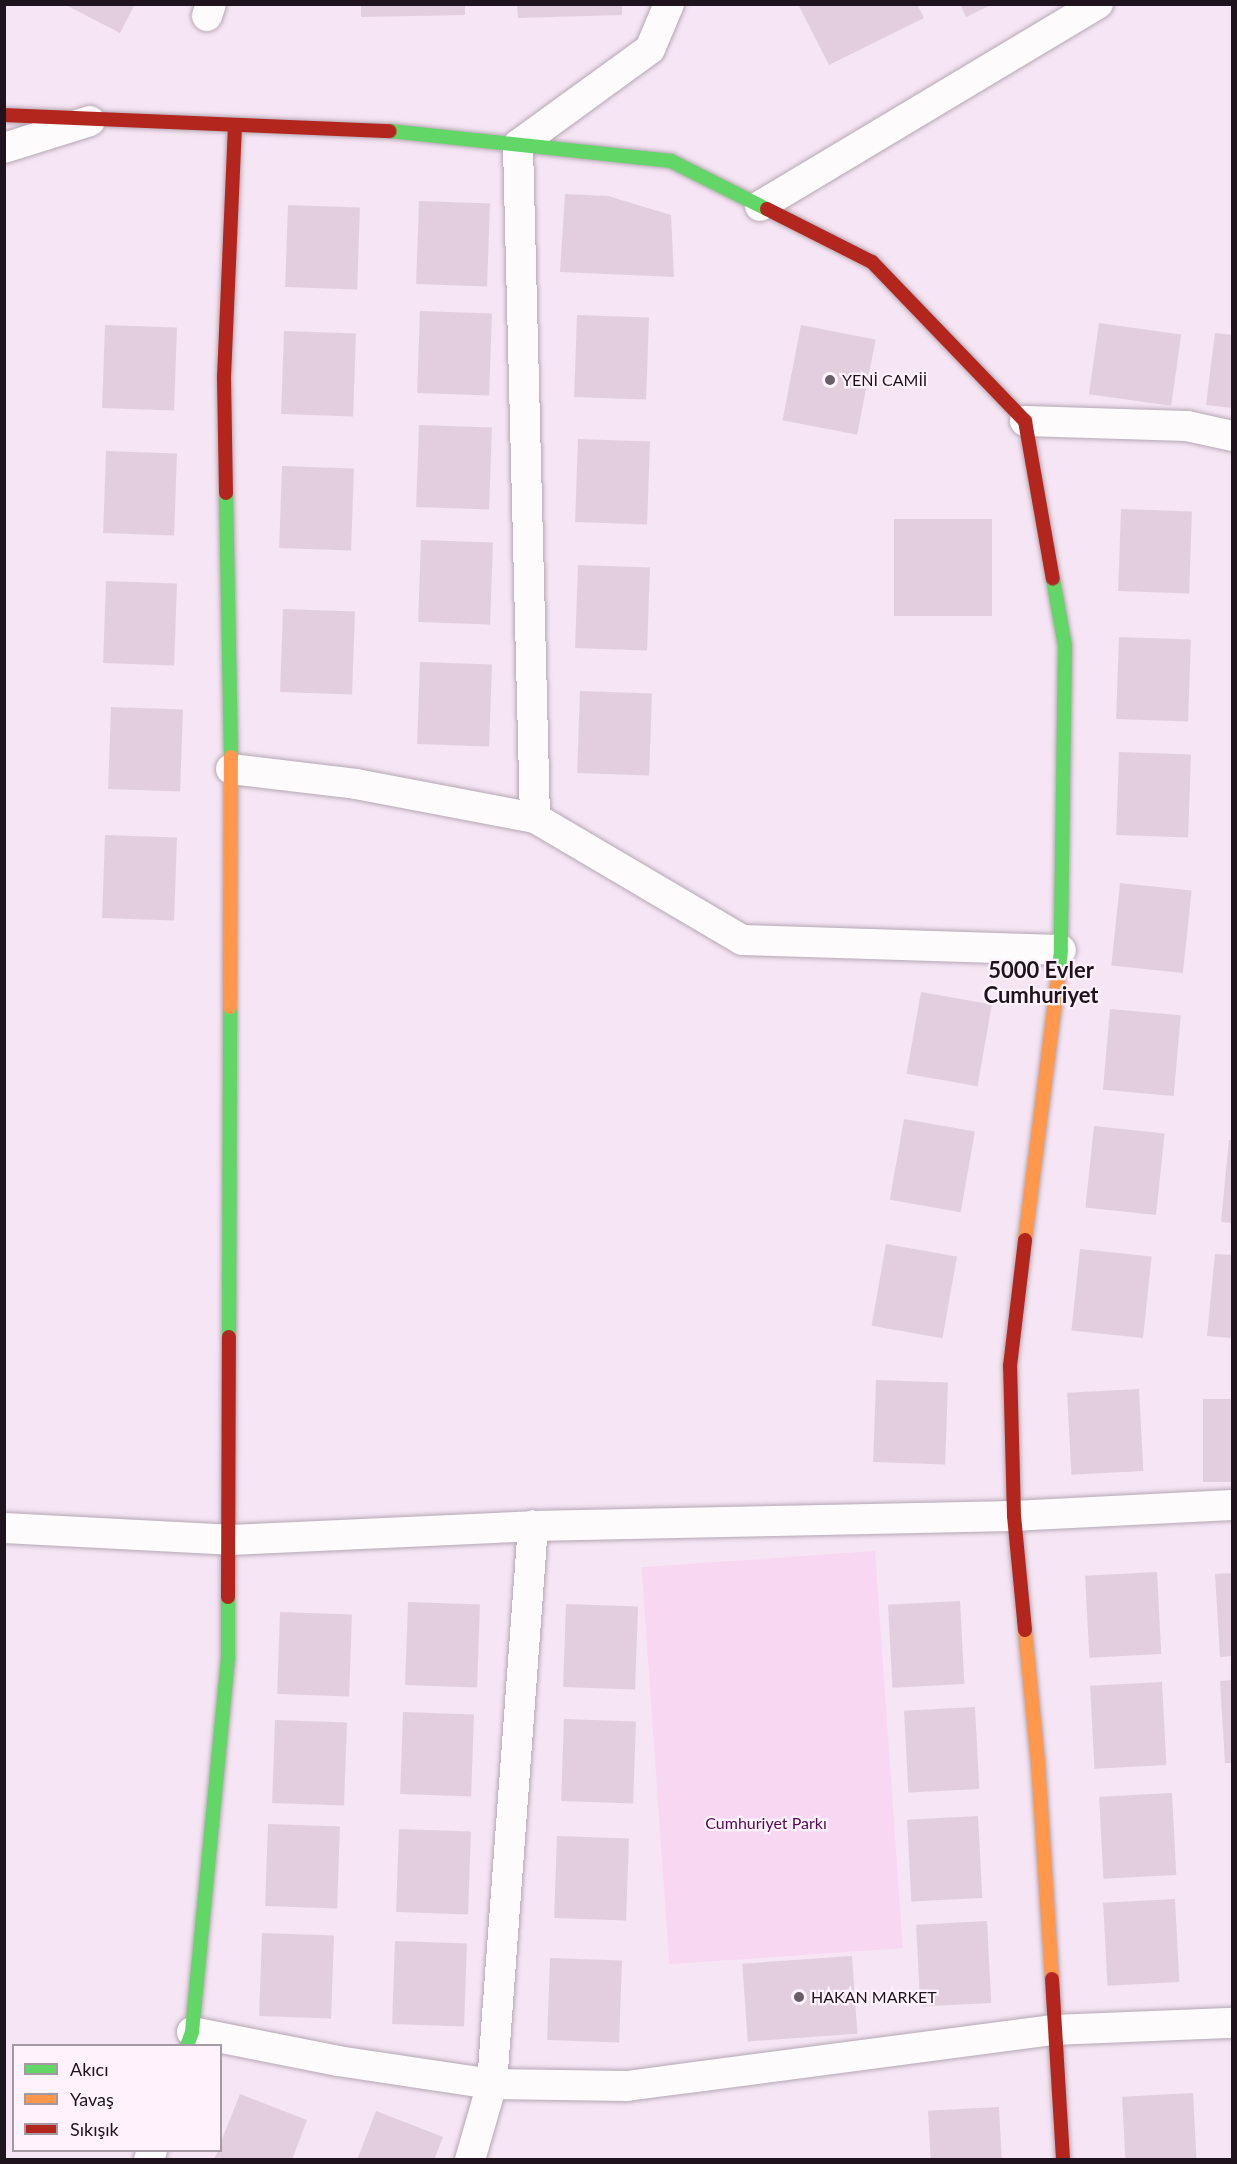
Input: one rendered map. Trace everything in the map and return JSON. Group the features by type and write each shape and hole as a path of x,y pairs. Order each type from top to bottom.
{"street":[{"path":"518,145 651,50 669,4"},
{"path":"760,206 1098,4"},
{"path":"4,115 389,131 671,161 872,262 1025,421 1065,646 1061,950 1010,1366 1014,1516 1038,1762 1064,2160"},
{"path":"4,148 92,120"},
{"path":"235,126 224,377 231,769 228,1657 190,2039 492,2084 627,2086 1055,2030 1233,2023"},
{"path":"518,145 535,818"},
{"path":"1025,421 1187,426 1233,436"},
{"path":"231,769 357,784 535,818 742,940 1061,950"},
{"path":"4,1528 230,1540 532,1526 1014,1516 1233,1505"},
{"path":"470,2160 492,2084 532,1526"}],"green space":[{"name":"Cumhuriyet Parkı","path":"875,1551 903,1948 669,1964 642,1567"}],"building":[{"path":"64,4 135,4 120,33"},
{"path":"361,4 465,4 465,15 361,17"},
{"path":"517,4 622,4 622,15 518,18"},
{"path":"798,4 917,4 924,18 829,65"},
{"path":"960,4 993,4 966,17"},
{"path":"565,194 608,196 671,215 674,277 560,272"},
{"path":"419,201 490,203 487,286 416,284"},
{"path":"288,205 360,208 357,289 285,287"},
{"path":"420,311 492,314 489,395 417,393"},
{"path":"577,315 649,318 646,399 574,397"},
{"path":"1099,323 1181,335 1171,406 1089,394"},
{"path":"105,325 177,328 174,410 102,408"},
{"name":"YENİ CAMİİ","path":"801,325 876,340 857,435 782,420"},
{"path":"284,331 356,334 353,416 281,414"},
{"path":"1215,333 1232,335 1232,408 1206,405"},
{"path":"419,425 492,428 489,509 416,507"},
{"path":"578,439 650,442 647,524 575,522"},
{"path":"106,451 177,453 174,535 103,533"},
{"path":"282,466 354,469 351,550 279,548"},
{"path":"1121,509 1192,511 1189,593 1118,591"},
{"path":"894,519 992,519 992,616 894,616"},
{"path":"421,540 493,543 490,624 418,622"},
{"path":"578,565 650,568 647,650 575,648"},
{"path":"106,581 177,583 174,665 103,663"},
{"path":"283,609 355,612 352,694 280,692"},
{"path":"1119,637 1191,640 1188,721 1116,719"},
{"path":"420,662 492,665 489,746 417,744"},
{"path":"580,691 652,694 649,775 577,773"},
{"path":"111,707 183,710 180,791 108,789"},
{"path":"1119,752 1191,755 1188,837 1116,835"},
{"path":"105,835 177,838 174,920 102,918"},
{"path":"1120,883 1192,891 1183,973 1111,966"},
{"path":"921,992 992,1005 977,1086 907,1074"},
{"path":"1110,1009 1181,1015 1174,1096 1103,1090"},
{"path":"904,1119 975,1132 961,1212 890,1200"},
{"path":"1094,1126 1165,1133 1156,1215 1085,1208"},
{"path":"1229,1140 1232,1140 1232,1223 1221,1222"},
{"path":"886,1244 957,1257 942,1338 872,1326"},
{"path":"1080,1249 1152,1257 1143,1338 1071,1331"},
{"path":"1215,1254 1232,1255 1232,1338 1207,1336"},
{"path":"876,1380 948,1383 945,1464 873,1462"},
{"path":"1139,1389 1143,1471 1071,1475 1067,1393"},
{"path":"1203,1399 1232,1399 1232,1482 1203,1482"},
{"path":"1157,1572 1161,1654 1089,1658 1085,1576"},
{"path":"1232,1573 1232,1656 1220,1657 1215,1574"},
{"path":"960,1601 964,1684 892,1688 888,1605"},
{"path":"408,1602 480,1605 477,1687 405,1685"},
{"path":"566,1604 638,1607 635,1689 563,1687"},
{"path":"280,1612 352,1615 349,1696 277,1694"},
{"path":"1232,1680 1232,1763 1225,1763 1220,1681"},
{"path":"1162,1682 1166,1765 1094,1769 1090,1686"},
{"path":"975,1707 979,1789 908,1793 904,1711"},
{"path":"403,1712 474,1714 471,1796 400,1794"},
{"path":"564,1719 636,1722 633,1803 561,1801"},
{"path":"275,1720 347,1723 344,1805 272,1803"},
{"path":"1172,1793 1176,1875 1103,1879 1099,1797"},
{"path":"978,1816 982,1898 911,1902 907,1820"},
{"path":"268,1824 340,1827 337,1908 265,1906"},
{"path":"399,1829 471,1832 468,1914 396,1912"},
{"path":"557,1836 629,1839 626,1920 554,1918"},
{"path":"1175,1899 1179,1982 1107,1986 1103,1903"},
{"path":"987,1921 991,2003 920,2007 916,1925"},
{"path":"262,1933 334,1936 331,2018 259,2016"},
{"path":"395,1941 467,1944 464,2026 392,2024"},
{"name":"HAKAN MARKET","path":"852,1956 857,2034 748,2041 742,1964"},
{"path":"550,1958 622,1961 619,2042 547,2040"},
{"path":"1193,2093 1197,2160 1125,2160 1122,2097"},
{"path":"240,2094 307,2120 292,2160 214,2160 217,2152 222,2152 222,2139"},
{"path":"999,2107 1002,2160 931,2160 928,2111"},
{"path":"376,2111 443,2137 434,2160 357,2160"}],"traffic: fast":[{"path":"390,131 671,161 767,209"},
{"path":"226,493 231,757"},
{"path":"1053,579 1065,646 1061,950 1058,978"},
{"path":"229,1337 230,1007"},
{"path":"188,2044 192,2032 228,1657 228,1597"}],"traffic: slow":[{"path":"230,1007 231,757"},
{"path":"1025,1240 1058,978"},
{"path":"1025,1630 1038,1762 1052,1979"}],"traffic: jam":[{"path":"4,115 390,131"},
{"path":"226,493 224,377 235,126"},
{"path":"767,209 872,262 1025,421 1053,579"},
{"path":"1025,1240 1010,1366 1014,1516 1025,1630"},
{"path":"228,1597 229,1337"},
{"path":"1052,1979 1063,2160"}],"place":[{"name":"YENİ CAMİİ","path":"830,380"},
{"name":"HAKAN MARKET","path":"799,1997"}],"district":[{"name":"5000 Evler Cumhuriyet","path":"1041,982"}]}
